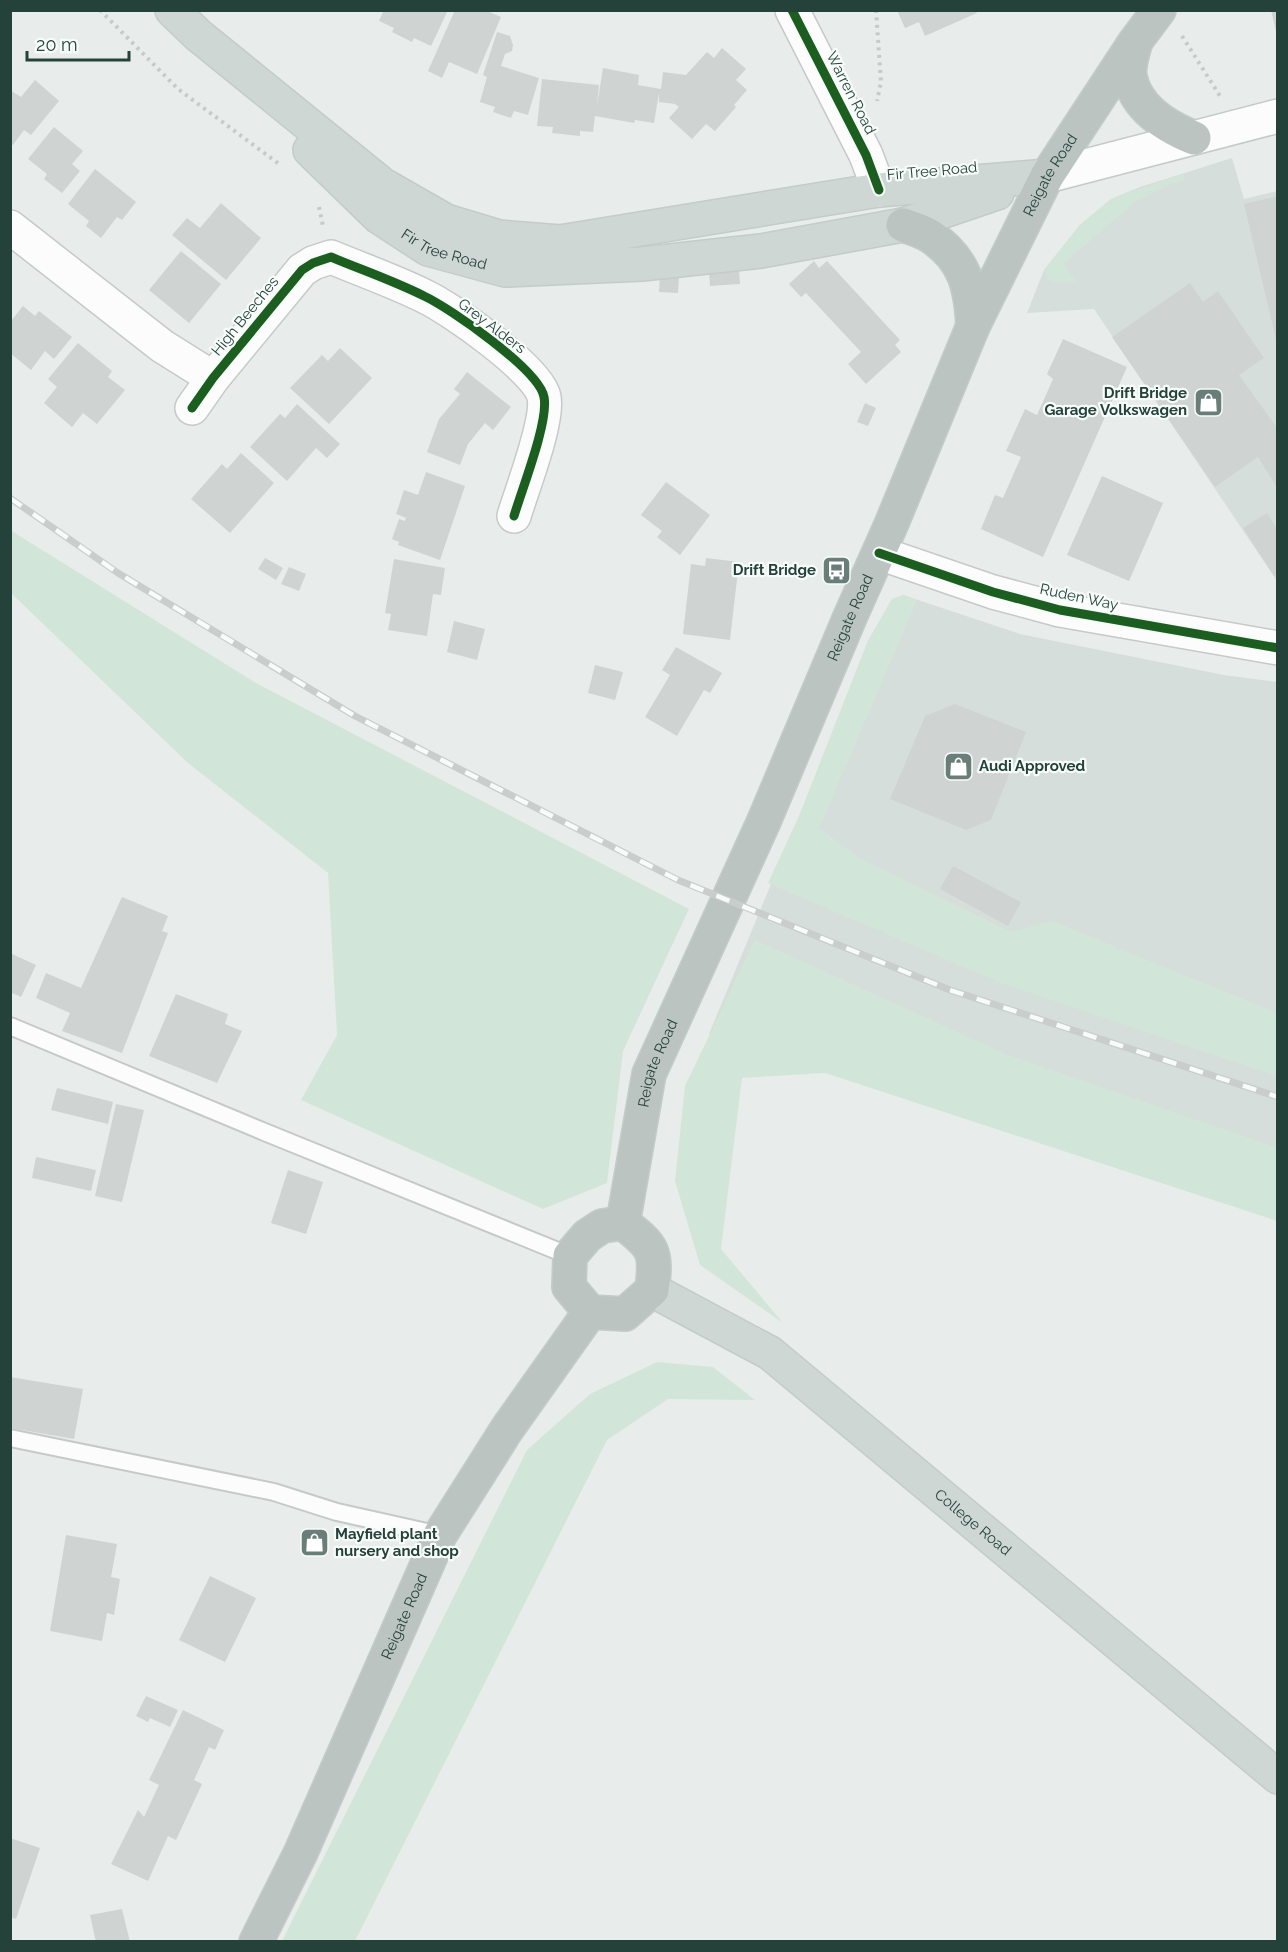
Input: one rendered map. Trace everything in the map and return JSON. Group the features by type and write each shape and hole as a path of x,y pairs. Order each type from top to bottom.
{"highway":[{"name":"Reigate Road","path":"623,1223 649,1074 764,821 973,326 1047,176 1135,42 1168,20"},
{"path":"1135,42 1130,63 1130,77 1136,91 1148,109 1161,121 1194,138"},
{"path":"903,225 929,235 951,255 963,271 972,296 973,326"},
{"path":"623,1223 646,1241 656,1263 652,1290 625,1314 591,1312 569,1287 570,1256 588,1236 602,1226 623,1223"},
{"name":"Reigate Road","path":"256,1941 301,1852 440,1534 507,1429 591,1312"}],"main road":[{"name":"Fir Tree Road","path":"172,10 236,78 379,217 428,249 505,270 642,264 761,251 903,225 1047,176"},
{"name":"Fir Tree Road","path":"198,35 383,185 446,221 499,237 560,242 879,190 1047,176"},
{"name":"College Road","path":"652,1290 770,1353 1278,1777"}],"street":[{"name":"Warren Road","path":"792,10 866,155 879,190"},
{"name":"Fir Tree Road","path":"1047,176 1278,116"},
{"name":"High Beeches","path":"10,227 162,346 213,378"},
{"name":"High Beeches","path":"192,408 213,378 302,270 313,263 331,257"},
{"name":"Grey Alders","path":"331,257 426,297 494,342 526,370 544,394 546,412 514,516"},
{"name":"Ruden Way","path":"879,553 993,592 1060,610 1278,648"}],"lane":[{"path":"10,1026 570,1256"},
{"path":"10,1438 274,1492 337,1512 440,1534"}],"path":[{"path":"100,10 178,89 287,170"},
{"path":"876,10 881,82 877,103"},
{"path":"1168,20 1240,126"},
{"path":"317,201 331,257"}],"shaded area":[{"path":"1232,158 1244,199 1277,191 1277,581 1094,309 1027,313 1044,270 1080,225 1111,199 1140,187"},
{"path":"903,595 1020,634 1224,675 1277,682 1277,1219 709,1034 800,814 868,641 892,599"}],"green space":[{"path":"1183,174 1185,180 1166,186 1136,201 1063,264 1077,283 1051,282 1044,270 1080,225 1111,199"},
{"path":"10,530 256,683 689,909 623,1051 607,1183 543,1209 301,1100 337,1035 328,873 188,763 11,593"},
{"path":"903,595 917,600 819,828 859,858 1011,932 1052,921 1277,1013 1277,1076 1001,983 768,883 800,814 868,641 892,599"},
{"path":"755,940 1008,1055 1277,1148 1277,1221 825,1073 742,1078 721,1249 783,1323 700,1265 675,1181 685,1086"},
{"path":"657,1362 713,1367 755,1400 668,1399 607,1440 355,1941 282,1941 527,1450 590,1394"}],"building":[{"path":"384,10 448,10 431,46 414,38 412,42 392,32 394,28 379,21"},
{"path":"455,10 485,10 501,17 477,74 449,62 442,78 428,71"},
{"path":"897,10 975,10 977,13 925,36 919,22 905,28"},
{"path":"1271,10 1278,10 1278,36 1277,36"},
{"path":"497,32 510,36 513,45 512,51 505,54 501,66 539,78 528,115 514,111 511,118 493,112 495,107 480,102 487,77 483,75"},
{"path":"722,48 746,69 736,80 747,90 715,131 706,124 692,139 669,118 679,107 675,104 659,102 659,93 654,123 635,120 634,123 595,116 593,132 580,131 580,136 552,133 553,127 537,126 542,79 599,85 597,106 603,68 639,75 638,85 661,89 663,72 686,75 707,52 714,58"},
{"path":"35,80 59,101 31,135 24,130 13,145 10,143 10,90 21,97"},
{"path":"54,127 83,151 72,164 80,171 62,193 44,179 47,174 28,159"},
{"path":"95,169 136,202 122,220 117,217 101,238 86,226 89,221 68,204"},
{"path":"1278,196 1278,343 1277,344 1244,204"},
{"path":"221,203 261,238 226,280 172,235 187,218 200,228"},
{"path":"181,251 221,284 189,323 149,290"},
{"path":"814,261 819,268 827,261 900,340 895,345 901,352 866,384 848,364 861,352 806,293 801,297 789,284"},
{"path":"739,269 740,284 710,286 709,271"},
{"path":"660,276 679,277 678,293 659,292"},
{"name":"Drift Bridge Garage Volkswagen","path":"1190,283 1203,302 1218,291 1264,358 1239,375 1278,429 1278,489 1258,457 1215,487 1112,337"},
{"path":"23,306 35,316 39,311 72,337 54,359 45,351 31,370 10,353 10,322"},
{"path":"1063,339 1127,367 1043,557 981,529 995,495 1003,498 1021,457 1006,451 1025,409 1037,415 1053,379 1047,374"},
{"path":"78,343 112,371 108,377 125,390 97,424 83,413 72,427 44,403 57,387 48,379"},
{"path":"340,348 372,378 329,424 290,388 322,355 328,361"},
{"path":"467,372 511,407 493,430 485,423 468,444 460,465 427,452 439,419 460,394 454,389"},
{"path":"865,403 876,408 868,426 857,422"},
{"path":"297,404 340,444 327,458 316,448 287,481 250,447 280,414 285,418"},
{"path":"241,453 274,483 230,533 191,499 222,464 227,469"},
{"path":"426,472 465,486 440,560 398,545 399,542 392,539 399,519 405,521 406,518 396,514 404,490 418,495"},
{"path":"1102,476 1163,503 1129,581 1067,555"},
{"path":"666,482 710,515 680,555 657,537 662,531 641,515"},
{"path":"1267,513 1278,530 1278,574 1274,576 1243,528"},
{"path":"265,558 283,568 276,580 258,569"},
{"path":"706,558 739,562 730,640 683,634 691,564 705,566"},
{"path":"394,559 445,568 441,595 433,594 427,636 388,630 391,614 385,613"},
{"path":"289,567 306,574 299,591 281,584"},
{"path":"454,621 485,629 477,660 447,652"},
{"path":"676,647 722,673 710,693 704,690 677,736 645,717 670,675 662,670"},
{"path":"595,665 623,672 615,700 588,693"},
{"name":"Audi Approved","path":"955,704 1026,732 991,820 966,830 890,799 925,716"},
{"path":"953,866 1021,902 1008,926 940,889"},
{"path":"122,897 168,916 162,931 168,933 122,1053 62,1031 70,1013 36,998 46,973 81,988"},
{"path":"10,953 36,965 21,997 10,992"},
{"path":"176,994 228,1014 225,1024 242,1031 217,1083 149,1056"},
{"path":"57,1088 113,1102 108,1124 51,1110"},
{"path":"116,1104 144,1110 122,1202 95,1196"},
{"path":"36,1157 96,1170 91,1191 32,1178"},
{"path":"288,1170 323,1182 306,1234 271,1223"},
{"path":"10,1377 83,1389 74,1439 10,1428"},
{"path":"66,1535 117,1544 111,1577 120,1579 114,1615 107,1613 102,1641 50,1631"},
{"path":"210,1576 256,1598 225,1662 179,1640"},
{"path":"146,1696 178,1710 170,1727 150,1718 148,1722 136,1716"},
{"path":"183,1710 224,1730 215,1750 209,1747 194,1780 202,1784 176,1840 168,1836 148,1881 111,1864 138,1810 144,1817 159,1785 149,1780"},
{"path":"10,1838 40,1848 16,1919 10,1917"},
{"path":"122,1909 130,1942 96,1942 90,1915"}],"railway":[{"path":"10,498 118,573 355,716 678,880 950,990 1278,1097"}],"cycle path":[{"path":"792,10 866,155 879,190"},
{"path":"192,408 213,378 302,270 313,263 331,257 401,285 453,313 511,356 538,385 544,397 543,422 514,516"},
{"path":"879,553 993,592 1060,610 1278,648"}],"place":[{"name":"Drift Bridge Garage Volkswagen","path":"1208,402"},
{"name":"Drift Bridge","path":"837,570"},
{"name":"Audi Approved","path":"958,766"},
{"name":"Mayfield plant nursery and shop","path":"314,1543"}]}
